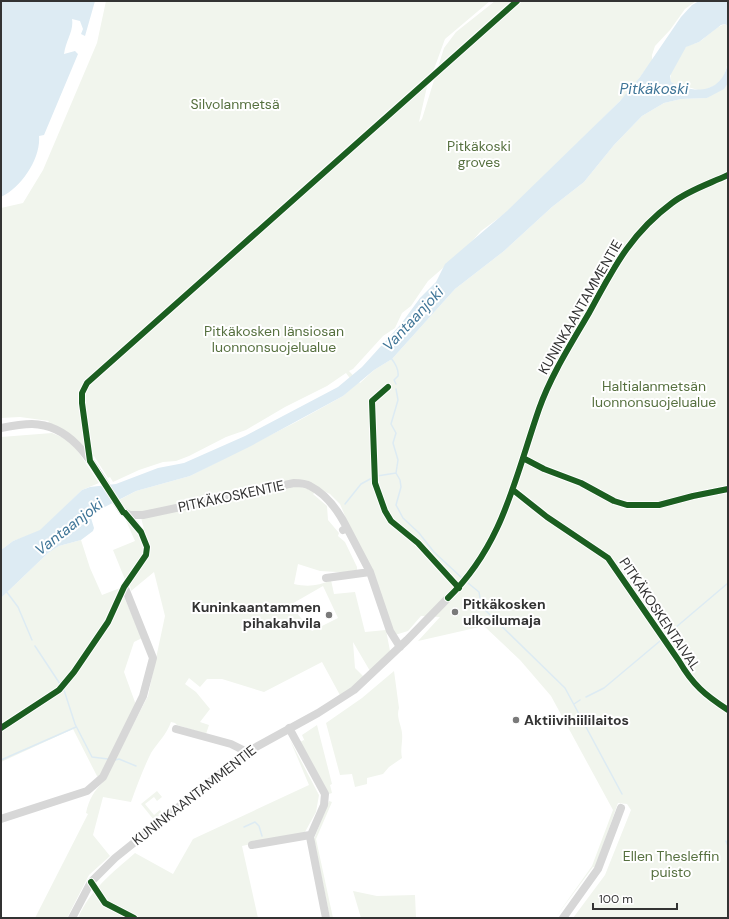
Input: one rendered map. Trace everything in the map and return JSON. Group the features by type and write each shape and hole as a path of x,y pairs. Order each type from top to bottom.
{"street":[{"name":"PITKÄKOSKENTIE","path":"1,428 32,424 47,426 60,432 78,446 90,461 125,513 143,515 294,483 310,486 339,513 344,529 370,572 390,631 400,647"},
{"path":"326,578 370,572"},
{"path":"1,819 87,791 98,784 103,777 143,696 153,658 125,588"},
{"name":"KUNINKAANTAMMENTIE","path":"72,918 91,882 106,866 247,752 349,694 400,647 448,598"},
{"path":"290,728 325,797 324,806 310,835 326,918"},
{"path":"174,730 231,744 247,752"},
{"path":"563,918 598,869 621,808"},
{"path":"252,845 310,835"}],"green space":[{"path":"106,1 490,1 445,39 434,69 430,74 187,291 187,296 428,82 419,122 422,119 444,48 456,32 495,1 696,1 685,9 670,30 655,46 652,61 628,93 511,209 481,231 467,247 428,281 411,306 402,313 395,328 383,336 353,369 349,371 360,383 374,370 392,359 455,289 504,251 552,207 584,182 614,145 642,116 664,103 681,99 707,98 728,83 728,918 573,918 605,875 631,810 627,804 618,803 595,868 593,867 555,918 592,866 613,810 551,696 520,660 484,626 418,641 440,617 421,616 408,631 395,635 340,504 330,494 319,489 313,494 327,506 328,520 339,533 338,536 345,542 357,567 357,571 354,573 320,571 298,564 294,584 313,585 322,584 331,580 334,594 355,592 365,632 386,630 390,651 370,671 353,642 355,668 363,676 361,680 341,697 322,662 264,692 222,679 207,679 200,687 189,678 185,684 196,692 210,709 200,722 209,725 206,734 171,722 165,734 151,753 131,802 103,797 93,835 110,856 89,875 67,918 35,918 88,814 86,813 90,799 104,781 148,696 165,616 154,572 131,591 129,581 126,582 113,550 135,541 124,516 138,521 145,534 140,513 128,513 119,500 136,491 190,476 298,421 343,396 355,385 346,373 327,386 285,407 246,430 226,437 189,456 176,461 163,462 139,470 113,482 110,477 108,478 94,456 91,458 77,441 67,432 47,424 49,421 20,417 1,418 1,208 23,203 43,170 97,43","holes":["323,586 338,618 312,631 290,605"]},
{"path":"725,24 728,26 728,62 724,76 718,84 702,91 684,86 681,87 671,82 670,78 672,68 684,49 688,45 699,42 715,29"},
{"path":"52,433 71,441 99,483 82,490 40,531 13,541 1,550 1,437"},
{"path":"81,540 90,568 102,595 120,588 142,638 134,642 124,672 136,705 100,778 97,776 73,729 1,762 1,598 48,553 59,546"},
{"path":"394,671 399,708 398,717 402,733 402,758 389,767 383,774 367,778 367,784 355,787 352,774 340,775 326,723 362,698"},
{"path":"317,725 332,784 330,785 332,793 329,794 300,742 304,740 306,744 302,735"},
{"path":"290,740 319,795 316,812 305,832 242,846 258,918 78,918 95,890 102,882 135,853 173,874 193,839 309,785"},
{"path":"157,791 162,797 157,801 154,797 145,804 154,815 160,810 162,813 154,820 141,804"},
{"path":"329,801 332,802 316,839 333,918 330,918 314,839"},
{"path":"353,891 377,896 415,895 416,918 361,918"}],"water":[{"path":"1,1 95,1 85,36 81,34 83,29 80,21 72,19 72,28 64,54 75,51 78,54 44,135 39,136 37,153 29,171 16,186 1,197"},
{"name":"Pitkäkoski","path":"699,1 728,1 728,26 725,24 721,25 699,42 686,47 670,76 671,82 689,89 698,90 707,88 720,80 725,72 728,62 728,83 724,89 707,98 681,99 664,103 642,116 614,145 584,182 552,207 504,251 455,289 392,359 374,370 343,396 251,446 190,476 136,491 95,512 91,518 94,528 93,531 81,540 59,546 48,553 1,598 1,550 13,541 40,530 82,490 90,487 116,484 158,468 184,463 245,436 338,387 362,367 401,324 420,298 436,282 445,264 507,211 620,101 640,77 681,17 692,5"}],"waterway":[{"name":"Vantaanjoki","path":"391,358 398,371 398,376 394,380 396,384"},
{"path":"396,389 398,400 391,424 396,433 393,443 398,460 396,473 400,480 401,487 396,505 403,518 419,533 434,552 463,579"},
{"path":"377,476 396,473"},
{"path":"345,504 361,484 372,478"},
{"path":"468,583 479,592 481,604 484,609 565,688 622,794"},
{"path":"675,628 728,583"},
{"path":"6,591 18,607 32,640"},
{"path":"666,636 671,632"},
{"path":"586,697 604,688 660,641"},
{"path":"35,646 64,690 75,724 92,757 108,759"},
{"path":"574,704 580,700"},
{"path":"1,760 76,727"},
{"path":"115,760 119,759 136,766"},
{"path":"244,827 255,822 259,826 262,836"},
{"path":"726,841 728,846"}],"cycle path":[{"path":"123,512 90,461 82,403 82,393 87,383 517,1"},
{"path":"448,598 467,577 482,556 495,533 505,510 549,384 606,282 624,253 645,227 672,203 692,191 728,175"},
{"path":"388,387 372,401 375,483 385,511 391,521 418,543 459,588"},
{"path":"523,458 544,469 581,483 614,501 627,505 659,505 728,489"},
{"name":"PITKÄKOSKENTAIVAL","path":"513,490 547,517 608,558 689,677 706,694 728,710"},
{"path":"1,728 59,690 74,672 108,622 124,587 146,555 147,547 141,532 125,513"},
{"path":"91,882 105,903 134,918"}],"place":[{"name":"Pitkäkosken ulkoilumaja","path":"455,612"},
{"name":"Kuninkaantammen pihakahvila","path":"329,615"},
{"name":"Aktiivihiililaitos","path":"516,720"}],"park label":[{"name":"Silvolanmetsä","path":"235,104"},
{"name":"Pitkäkoski groves","path":"479,154"},
{"name":"Pitkäkosken länsiosan luonnonsuojelualue","path":"274,340"},
{"name":"Haltialanmetsän luonnonsuojelualue","path":"654,394"},
{"name":"Ellen Thesleffin puisto","path":"671,864"}]}
